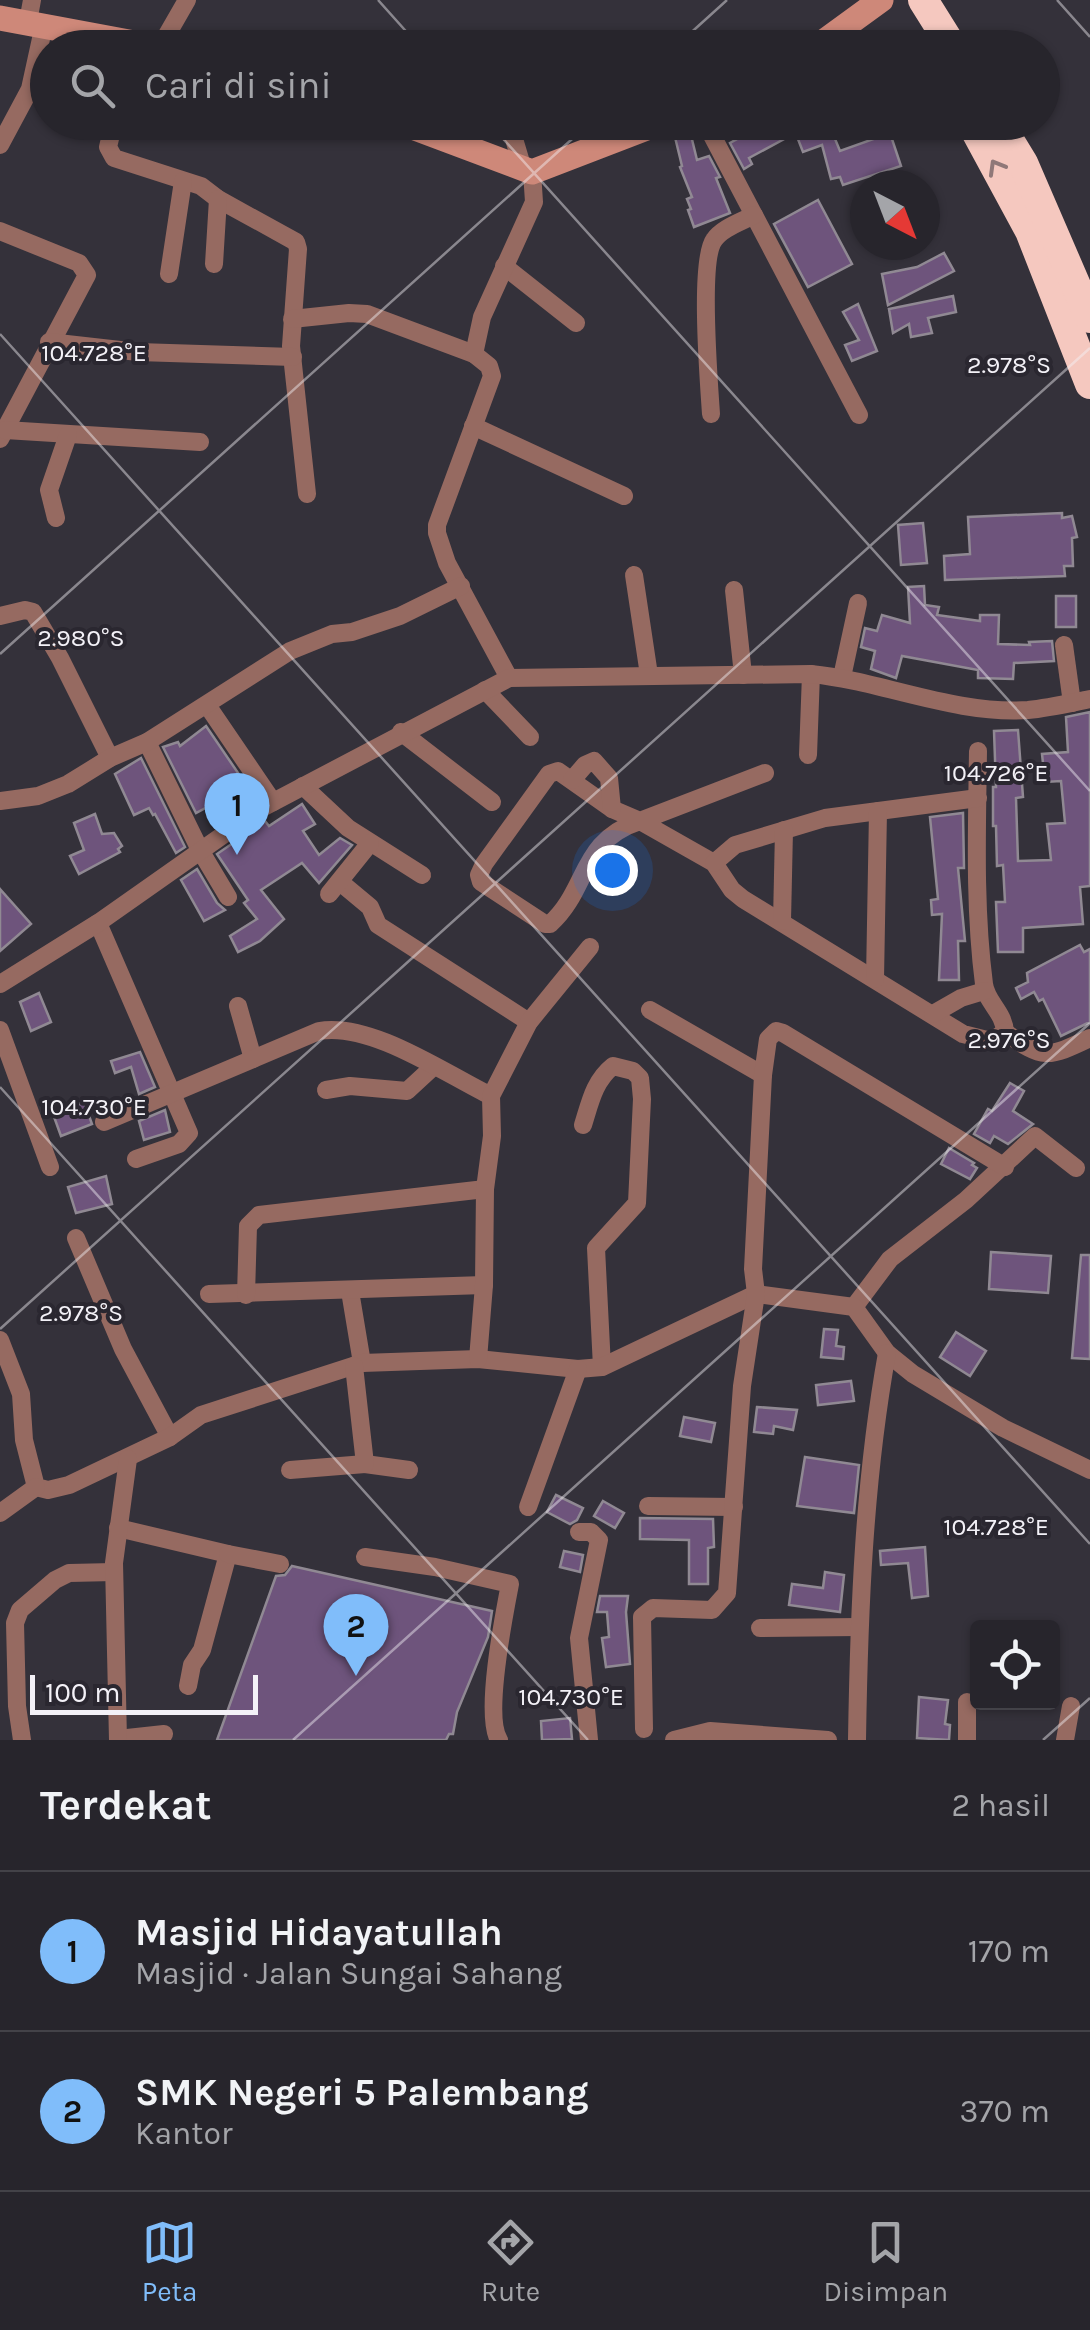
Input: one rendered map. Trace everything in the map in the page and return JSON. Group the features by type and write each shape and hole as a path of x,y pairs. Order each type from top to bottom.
{"highway":[{"path":"900,0 918,30"},
{"path":"923,0 942,30"},
{"path":"981,140 1030,231 1090,384"},
{"path":"1009,140 1023,163 1090,318"}],"street":[{"path":"161,30 187,0"},
{"path":"839,30 880,0"},
{"path":"0,18 35,16 87,30"},
{"path":"0,145 30,89"},
{"path":"110,140 108,147 114,158 201,186 296,242 293,357 307,494"},
{"path":"446,140 528,171 613,140"},
{"path":"474,354 482,317 534,202 528,171 515,140"},
{"path":"714,140 860,415"},
{"path":"169,274 183,181"},
{"path":"214,264 218,199"},
{"path":"711,414 706,314 710,248 721,232 754,215"},
{"path":"0,231 79,263 87,276 2,435 200,442"},
{"path":"504,266 576,323"},
{"path":"292,319 349,312 368,314 474,354 489,366 492,376 438,525 447,563 509,678"},
{"path":"50,342 138,352 293,357"},
{"path":"472,426 624,496"},
{"path":"56,518 49,490 68,435"},
{"path":"634,576 649,676"},
{"path":"0,802 38,796 68,784 110,758 147,742 290,651 332,634 352,632 400,616 462,586"},
{"path":"734,590 743,675"},
{"path":"842,677 858,603"},
{"path":"0,616 33,612 110,758"},
{"path":"0,984 98,924 272,802 509,678 811,674 842,677 970,706 1026,710 1081,701 1064,646"},
{"path":"808,755 811,674"},
{"path":"485,690 530,737"},
{"path":"208,705 272,802"},
{"path":"401,732 492,802"},
{"path":"147,742 200,850 228,897"},
{"path":"978,750 976,876 984,991 999,1009 1005,1032 1026,1048 1053,1055 1090,1038"},
{"path":"572,780 594,761 609,778 612,809"},
{"path":"765,773 640,821 620,828 599,846 556,919 544,924 481,882 480,874 549,774 558,772 612,809 640,821 714,863 732,890 933,1014 978,1040 991,1041 1005,1032"},
{"path":"303,786 348,828 422,875"},
{"path":"714,863 735,844 826,818 978,798"},
{"path":"875,979 878,811"},
{"path":"782,921 784,830"},
{"path":"370,842 334,888 370,907 378,925 529,1022"},
{"path":"98,924 189,1133 179,1144 136,1158"},
{"path":"478,1359 491,1096 529,1022 590,947"},
{"path":"933,1014 984,991"},
{"path":"238,1006 252,1058"},
{"path":"650,1010 763,1075"},
{"path":"104,1122 252,1058 336,1028 355,1030 417,1057 491,1096"},
{"path":"0,1030 50,1167"},
{"path":"644,1729 642,1617 653,1608 712,1610 721,1603 728,1588 742,1386 756,1294 752,1269 768,1039 776,1031 783,1033 1004,1167"},
{"path":"583,1126 597,1082 605,1072 613,1066 633,1071 640,1078 637,1203 596,1248 602,1367"},
{"path":"326,1090 350,1086 407,1091 433,1067"},
{"path":"854,1306 890,1259 1004,1167 1036,1136 1076,1168"},
{"path":"246,1295 248,1226 259,1215 484,1189"},
{"path":"76,1238 123,1349 170,1437"},
{"path":"209,1294 484,1285"},
{"path":"350,1291 365,1464"},
{"path":"0,1513 36,1487 48,1490 69,1485 128,1459 201,1415 227,1404 278,1392 358,1364 478,1359 578,1369 602,1367 756,1294 854,1306 887,1353 913,1374 1003,1428 1090,1470"},
{"path":"0,1340 21,1394 26,1450 36,1487"},
{"path":"856,1740 865,1518 887,1353"},
{"path":"528,1507 578,1369"},
{"path":"128,1459 114,1572 118,1740 164,1734"},
{"path":"290,1470 365,1464 409,1470"},
{"path":"648,1506 734,1507"},
{"path":"118,1528 280,1564"},
{"path":"578,1532 591,1532 599,1540 580,1638 589,1740"},
{"path":"188,1686 228,1554"},
{"path":"365,1556 436,1566 510,1584 496,1678 495,1732 500,1740"},
{"path":"22,1740 17,1706 16,1624 20,1610 69,1573 114,1572"},
{"path":"760,1628 859,1627"},
{"path":"966,1740 968,1702"},
{"path":"1065,1740 1071,1706"},
{"path":"674,1740 710,1735 828,1740"}],"building":[{"path":"676,140 692,140 697,160 709,156 720,177 716,178 730,213 694,227 687,199 692,197"},
{"path":"782,140 749,158 752,164 744,169 730,143"},
{"path":"798,140 835,140 840,151 871,140 892,140 901,166 889,170 850,170 850,183 843,185 840,177 831,179 822,145 803,152"},
{"path":"818,200 852,264 808,287 774,224"},
{"path":"944,253 954,271 888,305 882,274 940,260"},
{"path":"953,296 956,312 928,318 932,333 911,337 909,324 893,333 889,309"},
{"path":"858,304 877,351 852,361 845,345 859,340 843,312"},
{"path":"1062,513 1062,518 1072,516 1077,537 1072,538 1073,566 1064,566 1065,576 945,580 944,556 970,554 968,517"},
{"path":"923,523 927,563 901,565 898,525"},
{"path":"924,586 925,605 939,607 937,615 980,621 980,615 999,615 998,644 1052,641 1054,661 1014,663 1013,679 978,678 978,670 902,656 896,678 871,669 875,651 861,647 865,628 877,631 882,615 910,623 908,587"},
{"path":"1056,596 1076,596 1076,627 1056,627"},
{"path":"1090,712 1090,886 1080,887 1083,924 1023,928 1023,952 998,952 996,902 1005,902 1003,865 997,866 993,826 994,731 1018,730 1023,797 1016,798 1018,861 1051,860 1047,824 1065,823 1061,781 1045,782 1042,754 1068,752 1066,717"},
{"path":"206,726 251,792 235,803 230,795 196,813 163,747 178,742 180,746"},
{"path":"141,758 185,847 176,853 149,808 134,815 115,774"},
{"path":"302,804 315,824 303,831 319,855 340,838 352,845 319,883 302,863 261,890 284,919 260,941 238,952 230,936 257,919 217,854 265,821 269,826"},
{"path":"963,813 964,868 958,868 965,941 958,941 959,980 939,980 942,914 932,915 931,900 938,899 930,817"},
{"path":"95,814 102,834 114,833 122,846 120,852 79,874 70,856 84,850 74,823"},
{"path":"197,869 225,910 204,921 181,880"},
{"path":"0,889 31,924 0,951"},
{"path":"1080,945 1084,952 1090,949 1090,1022 1061,1036 1043,999 1039,1001 1034,992 1021,999 1016,988 1028,982 1027,973"},
{"path":"39,993 51,1022 31,1031 20,1002"},
{"path":"140,1052 155,1087 139,1094 131,1067 115,1073 111,1061"},
{"path":"1010,1083 1024,1091 1013,1111 1033,1124 1008,1144 994,1136 990,1143 974,1134"},
{"path":"84,1102 92,1124 61,1136 53,1114"},
{"path":"165,1110 170,1132 144,1140 139,1121"},
{"path":"949,1148 974,1163 977,1168 970,1179 941,1164"},
{"path":"106,1176 112,1204 76,1213 68,1187"},
{"path":"991,1252 1051,1256 1048,1293 989,1289"},
{"path":"1081,1255 1090,1255 1090,1359 1072,1358"},
{"path":"824,1329 838,1330 836,1346 844,1347 843,1359 821,1357"},
{"path":"956,1332 986,1351 970,1376 940,1357"},
{"path":"851,1381 854,1401 818,1405 816,1385"},
{"path":"757,1407 797,1410 793,1430 774,1426 773,1434 754,1432"},
{"path":"684,1417 715,1423 711,1442 680,1436"},
{"path":"805,1457 859,1465 854,1513 797,1506"},
{"path":"556,1495 583,1508 577,1520 570,1524 547,1512"},
{"path":"603,1501 624,1513 615,1528 594,1516"},
{"path":"640,1518 713,1519 714,1547 708,1548 708,1584 689,1584 689,1540 640,1539"},
{"path":"925,1547 928,1596 912,1598 908,1563 881,1565 880,1551"},
{"path":"564,1551 583,1555 580,1572 560,1567"},
{"path":"292,1566 492,1611 488,1637 457,1712 453,1734 446,1740 217,1740 276,1576 285,1575"},
{"path":"825,1572 844,1575 840,1612 789,1605 792,1584 823,1588"},
{"path":"600,1596 628,1596 630,1664 606,1667 602,1638 609,1637 607,1612 597,1612"},
{"path":"919,1697 948,1700 945,1724 950,1725 949,1740 917,1738"},
{"path":"570,1718 572,1739 542,1740 541,1721"}],"place":[{"name":"Masjid Hidayatullah","path":"237,855"},
{"name":"SMK Negeri 5 Palembang","path":"356,1676"}]}
